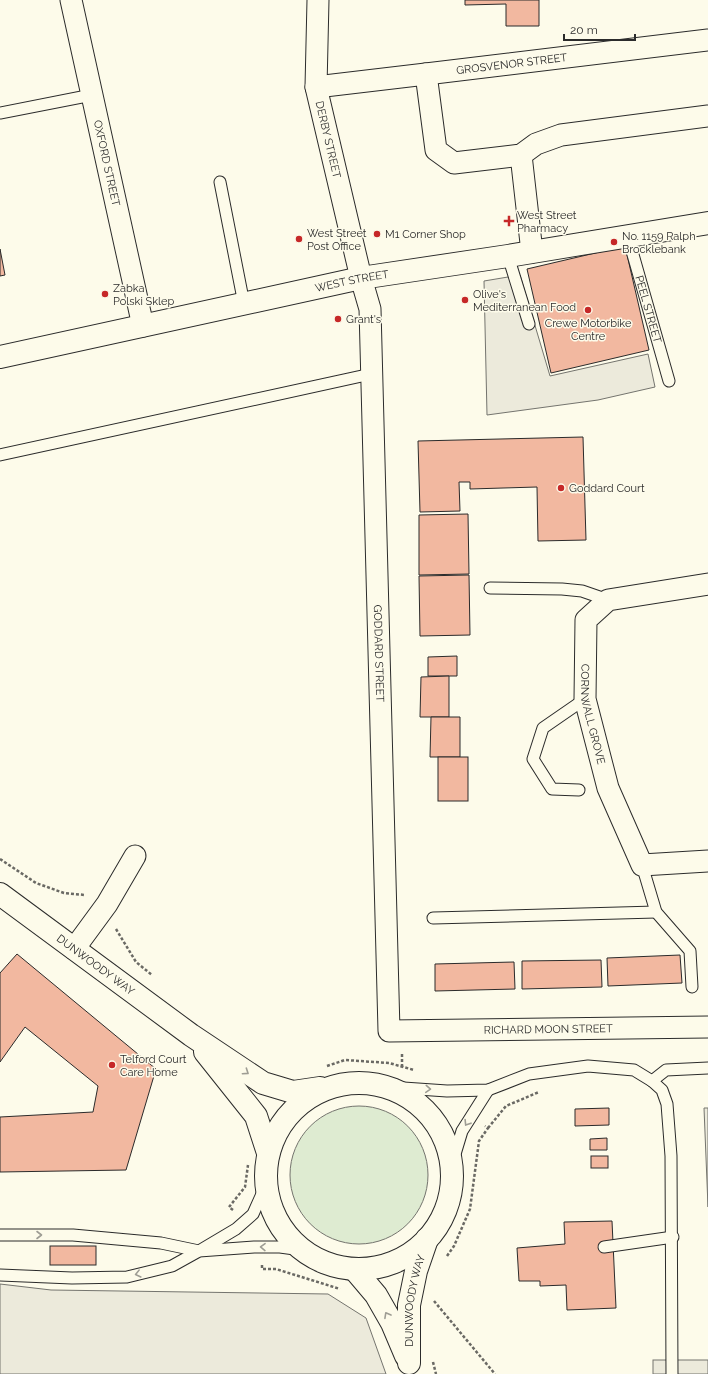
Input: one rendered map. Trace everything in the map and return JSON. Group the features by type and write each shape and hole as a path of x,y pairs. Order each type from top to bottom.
{"main road":[{"name":"WEST STREET","path":"0,357 361,278 508,256 708,223"},
{"name":"DUNWOODY WAY","path":"0,894 191,1035 263,1083 293,1092 326,1077 389,1087 413,1099 432,1116 446,1139 452,1164 452,1192 443,1217 427,1240 416,1271 421,1291 409,1305 410,1369"},
{"name":"DUNWOODY WAY","path":"191,1035 256,1116 258,1156"},
{"path":"326,1077 280,1125 258,1156 266,1169 266,1185 272,1210 284,1232 302,1250 318,1260 336,1266 354,1269 387,1264 406,1256 427,1240"},
{"name":"DUNWOODY WAY","path":"354,1269 376,1295 392,1323 410,1369"}],"street":[{"name":"OXFORD STREET","path":"71,0 143,326"},
{"name":"DERBY STREET","path":"318,0 316,87 361,278"},
{"name":"GROSVENOR STREET","path":"316,87 708,40"},
{"path":"426,74 436,150 454,163 521,155 536,144 561,134 708,116"},
{"path":"521,155 532,252"},
{"name":"GODDARD STREET","path":"361,278 370,309 389,1031"},
{"path":"608,600 708,584"},
{"name":"CORNWALL GROVE","path":"608,600 586,620 585,699 608,788 642,865"},
{"path":"74,949 107,904 135,856"},
{"path":"642,865 708,861"},
{"name":"RICHARD MOON STREET","path":"389,1031 708,1027"}],"lane":[{"path":"0,113 92,95"},
{"path":"220,182 244,304"},
{"name":"PEEL STREET","path":"628,236 669,381"},
{"path":"508,256 529,324"},
{"path":"0,455 371,374"},
{"path":"490,588 562,589 582,591 608,600"},
{"path":"579,790 552,789 533,759 542,728 585,699"},
{"path":"642,865 656,912 690,951 692,987"},
{"path":"433,918 656,912"},
{"path":"389,1087 447,1091 488,1090 530,1074 588,1066 634,1070 652,1081 662,1090 667,1104 671,1156 672,1374"},
{"path":"652,1081 666,1070 708,1068"},
{"path":"452,1164 462,1131 488,1090"},
{"path":"0,1275 72,1278 127,1277 172,1266 236,1229 245,1222 253,1214 266,1185"},
{"path":"0,1235 73,1234 161,1243 199,1251 262,1247 280,1247 302,1250"},
{"path":"604,1247 672,1237"}],"path":[{"path":"0,859 36,883 64,893 92,895 107,904 116,929 136,962 154,976"},
{"path":"326,1077 345,1060 389,1063 416,1070"},
{"path":"446,1258 454,1246 470,1209 479,1141 506,1106 534,1093 542,1091"},
{"path":"471,1117 488,1128"},
{"path":"245,1222 229,1207 245,1187 258,1156"},
{"path":"262,1247 262,1269 276,1269 341,1290"},
{"path":"421,1291 495,1374"}],"green space":[{"path":"366,1106 386,1111 398,1117 413,1131 423,1148 427,1161 427,1189 423,1202 417,1214 403,1229 386,1239 373,1243 352,1244 332,1239 320,1233 305,1219 295,1202 291,1189 290,1168 295,1148 301,1136 315,1121 332,1111 345,1107"}],"shaded area":[{"name":"Crewe Motorbike Centre","path":"520,275 550,376 648,354 655,387 598,400 487,415 484,281"},
{"path":"704,1108 708,1108 708,1207"},
{"path":"0,1284 51,1290 328,1294 366,1318 386,1374 0,1374"},
{"path":"653,1360 708,1360 708,1374 653,1374"}],"building":[{"path":"465,0 539,0 539,26 506,26 506,4 465,5"},
{"name":"Crewe Motorbike Centre","path":"625,246 649,350 551,373 527,269"},
{"path":"0,249 5,275 0,276"},
{"name":"Goddard Court","path":"583,437 586,540 538,541 537,487 470,489 470,482 459,482 460,511 420,512 418,441"},
{"path":"468,514 469,574 419,575 419,515"},
{"path":"469,575 470,635 420,636 419,576"},
{"path":"457,656 457,676 428,676 428,657"},
{"path":"449,676 449,717 420,717 421,677"},
{"path":"431,717 460,717 460,757 430,757"},
{"path":"438,757 468,757 468,801 438,801"},
{"name":"Telford Court Care Home","path":"17,954 156,1069 126,1170 0,1172 0,1117 93,1112 98,1086 25,1027 0,1062 0,973"},
{"path":"680,955 682,983 608,986 607,958"},
{"path":"601,960 602,987 522,989 522,961"},
{"path":"514,962 515,989 435,991 435,964"},
{"path":"609,1108 609,1125 575,1126 575,1109"},
{"path":"607,1138 607,1150 590,1150 590,1139"},
{"path":"591,1156 608,1156 608,1168 591,1168"},
{"path":"612,1221 616,1308 567,1310 566,1285 540,1286 540,1281 519,1281 517,1248 565,1244 564,1222"},
{"path":"50,1246 96,1246 96,1265 50,1265"}],"place":[{"name":"West Street Pharmacy","path":"509,221"},
{"name":"M1 Corner Shop","path":"377,234"},
{"name":"West Street Post Office","path":"299,239"},
{"name":"No. 1159 Ralph Brocklebank","path":"614,242"},
{"name":"Zabka Polski Sklep","path":"105,294"},
{"name":"Olive's Mediterranean Food","path":"465,300"},
{"name":"Crewe Motorbike Centre","path":"588,310"},
{"name":"Grant's","path":"338,319"},
{"name":"Goddard Court","path":"561,488"},
{"name":"Telford Court Care Home","path":"112,1065"}]}
